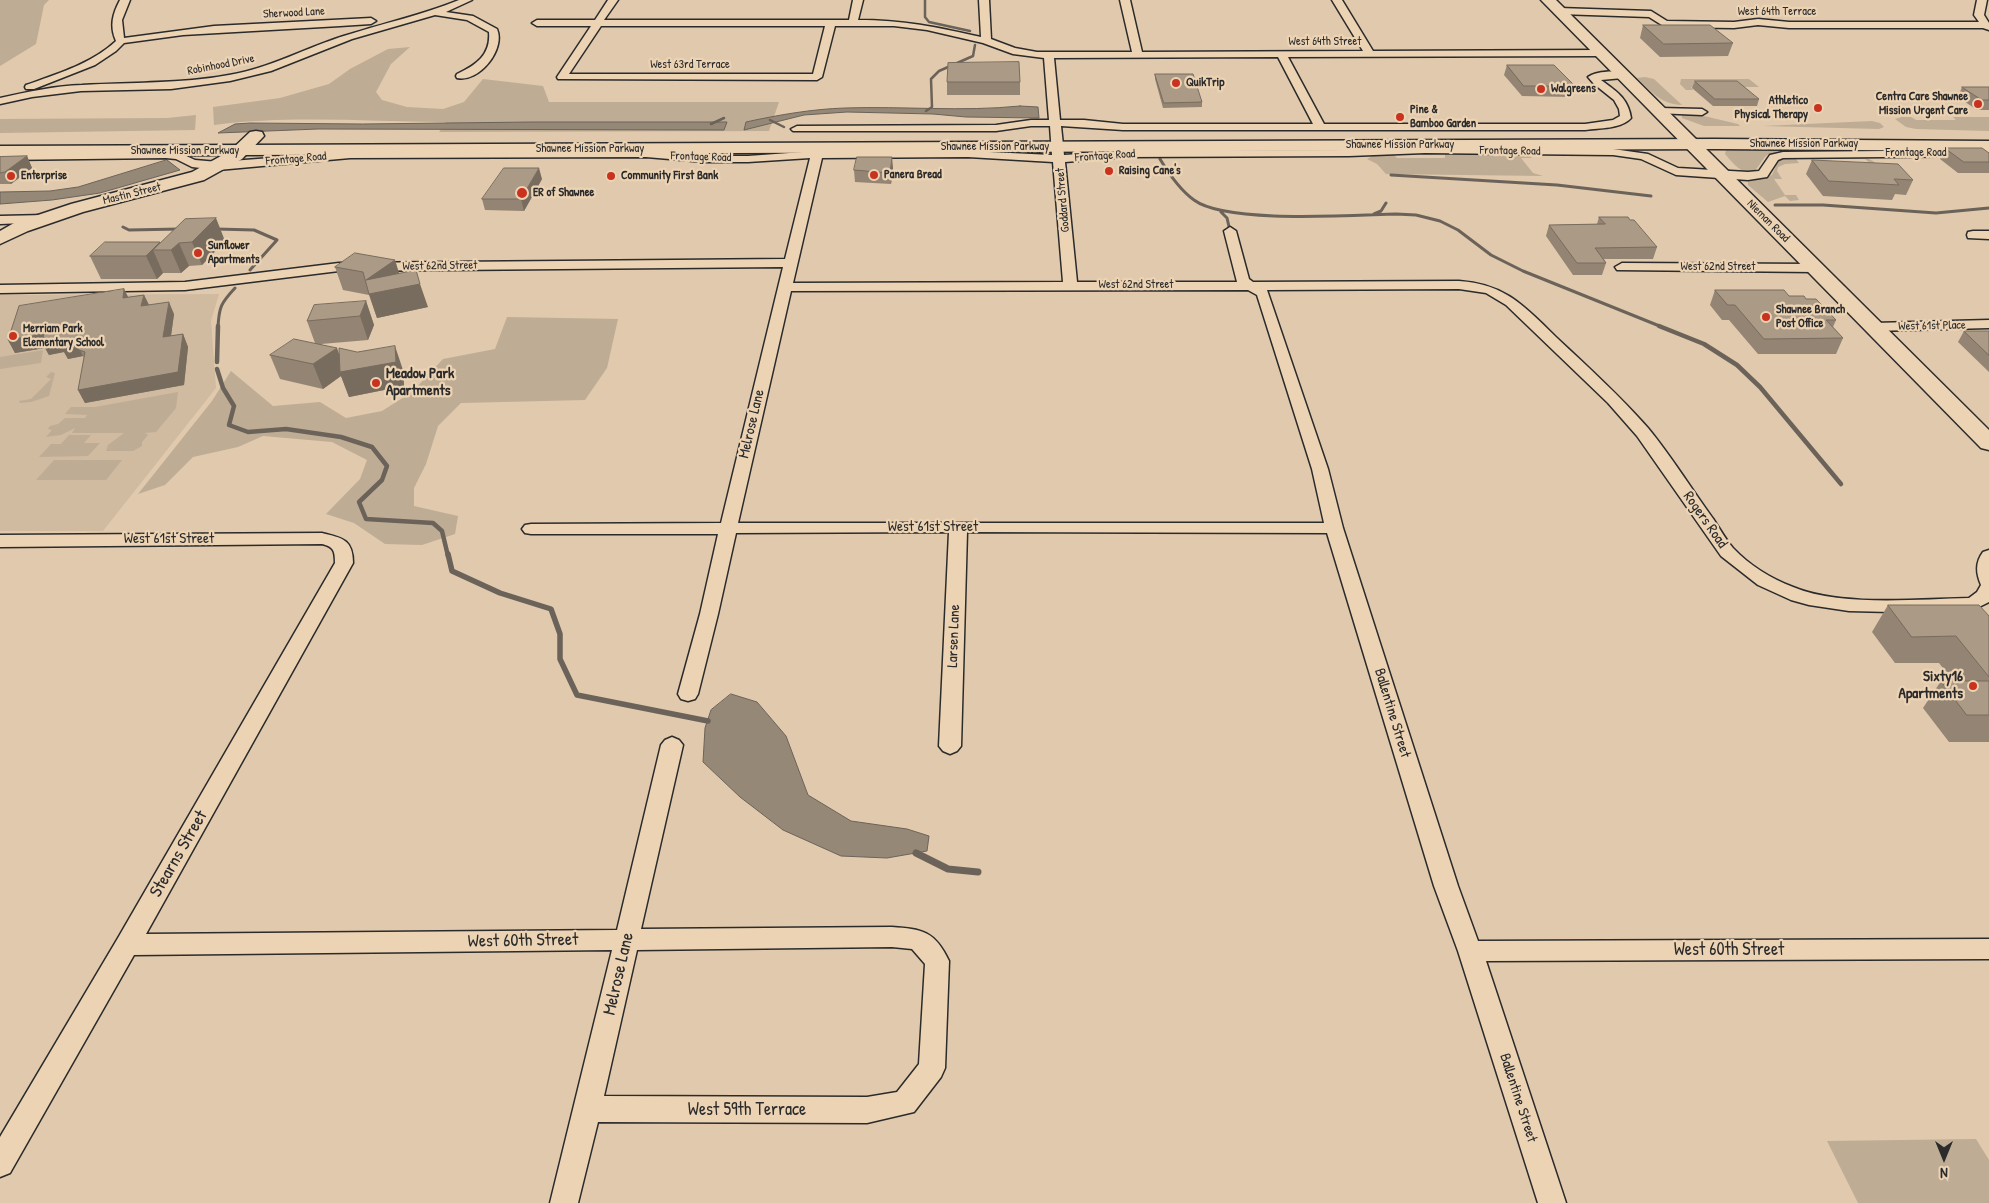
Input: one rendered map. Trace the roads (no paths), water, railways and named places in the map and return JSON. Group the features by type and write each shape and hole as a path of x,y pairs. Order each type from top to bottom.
{"main road":[{"name":"Nieman Road","path":"1548,0 1660,110 1814,268 1989,442"},
{"name":"Shawnee Mission Parkway","path":"0,138 256,136 732,147 779,132 1058,141"},
{"name":"Shawnee Mission Parkway","path":"0,151 619,149 1058,141 1687,138 1989,133"},
{"path":"732,147 742,143 831,134"},
{"name":"Mastin Street","path":"0,238 21,227 77,208 198,176 218,166 241,150 256,136"},
{"name":"Shawnee Mission Parkway","path":"1687,138 1866,149 1989,146"}],"street":[{"path":"121,41 118,36 117,20 118,12 125,0"},
{"name":"Robinhood Drive","path":"0,99 104,87 171,86 230,78 267,69 365,32 428,14 467,0"},
{"path":"598,23 613,0"},
{"path":"853,22 858,0"},
{"path":"984,0 986,41"},
{"path":"1125,0 1138,56"},
{"path":"1336,0 1370,54"},
{"path":"1982,0 1979,15 1987,26"},
{"name":"West 64th Terrace","path":"1561,13 1651,14 1664,24 1734,25 1758,22 1788,25 1987,26"},
{"name":"Sherwood Lane","path":"121,41 156,35 212,30 358,22 428,14 451,14 470,18 494,31 495,47 475,70 462,76"},
{"path":"358,22 365,32"},
{"name":"West 63rd Terrace","path":"598,23 562,77 817,77 831,22"},
{"path":"537,23 853,22 918,25 986,41 1013,51 1049,56"},
{"name":"Robinhood Drive","path":"0,99 74,70 107,53 121,41"},
{"name":"West 64th Street","path":"1049,56 1601,53"},
{"path":"1282,55 1320,126"},
{"name":"Goddard Street","path":"1049,56 1070,285"},
{"path":"74,70 82,78 104,87"},
{"name":"Frontage Road","path":"0,157 166,155 178,156 192,163 218,166 350,155 646,154 689,158 732,147 817,154 988,155 1124,126 1407,128 1603,126 1626,118 1626,110 1613,93 1596,82 1593,77 1623,75"},
{"path":"1660,110 1702,112"},
{"name":"Frontage Road","path":"779,132 988,129 1031,123 1058,141 1126,154 1348,153 1425,150 1625,152 1644,156 1663,166 1676,170 1748,176 1763,174 1774,158 1783,155 1866,149 1989,153"},
{"name":"Melrose Lane","path":"688,694 709,614 817,154"},
{"path":"0,220 45,219"},
{"name":"Ballentine Street","path":"1230,231 1243,280 1263,293 1320,469 1334,528 1446,886 1470,951 1552,1203"},
{"path":"1974,235 1989,236"},
{"name":"West 62nd Street","path":"0,289 185,286 339,267 790,263"},
{"name":"West 62nd Street","path":"1622,267 1814,268"},
{"name":"West 62nd Street","path":"785,287 1459,285 1486,288"},
{"name":"Rogers Road","path":"1486,288 1502,295 1518,308 1612,400 1643,433 1726,552 1762,580 1808,598 1854,605 1973,604 1985,596 1989,586 1985,567 1989,556"},
{"name":"West 61st Place","path":"1874,327 1989,324"},
{"name":"West 61st Street","path":"531,529 958,526 1334,528"},
{"name":"Larsen Lane","path":"950,746 958,526"},
{"name":"West 61st Street","path":"0,541 322,538 337,542"},
{"name":"Stearns Street","path":"0,1164 344,563 344,551 337,542"},
{"name":"Melrose Lane","path":"564,1203 588,1109 672,745"},
{"name":"West 60th Street","path":"127,945 892,937 918,939 938,961 932,1068 905,1103"},
{"name":"West 60th Street","path":"1470,951 1989,948"},
{"name":"West 59th Terrace","path":"588,1109 866,1110 905,1103"}],"waterway":[{"path":"925,0 925,17 929,22 970,31"},
{"path":"926,111 932,107 931,79 939,71 973,56 975,45"},
{"path":"711,124 724,118"},
{"path":"770,120 784,127"},
{"path":"1160,159 1184,191 1194,200 1210,208 1261,215 1416,215 1440,221 1458,230 1491,255 1523,271 1662,327"},
{"path":"1391,175 1557,185 1651,196"},
{"path":"1374,214 1381,211 1386,203"},
{"path":"1775,205 1823,205 1936,213 1989,208"},
{"path":"1221,212 1227,218 1230,231"},
{"path":"123,227 129,230 180,229"},
{"path":"216,229 254,230 277,240 250,270"},
{"path":"218,327 222,306 235,288"},
{"path":"217,362 218,326"},
{"path":"1659,326 1704,344 1737,365 1760,387 1841,484"},
{"path":"217,369 223,388 234,406 229,425 248,432 286,429 341,437 372,447 387,466 382,480 359,502 366,519 433,523 442,531 448,556"},
{"path":"448,554 452,571 500,593 551,609 560,634 560,659 577,695 708,721"},
{"path":"916,853 948,869 978,872"}],"place":[{"name":"QuikTrip","path":"1176,83"},
{"name":"Walgreens","path":"1541,89"},
{"name":"Centra Care Shawnee Mission Urgent Care","path":"1978,104"},
{"name":"Athletico Physical Therapy","path":"1818,108"},
{"name":"Pine & Bamboo Garden","path":"1400,117"},
{"name":"Raising Cane's","path":"1109,171"},
{"name":"Panera Bread","path":"874,175"},
{"name":"Enterprise","path":"11,176"},
{"name":"Community First Bank","path":"611,176"},
{"name":"ER of Shawnee","path":"522,193"},
{"name":"Sunflower Apartments","path":"198,253"},
{"name":"Shawnee Branch Post Office","path":"1766,317"},
{"name":"Merriam Park Elementary School","path":"13,336"},
{"name":"Meadow Park Apartments","path":"376,383"},
{"name":"Sixty16 Apartments","path":"1973,686"}]}
